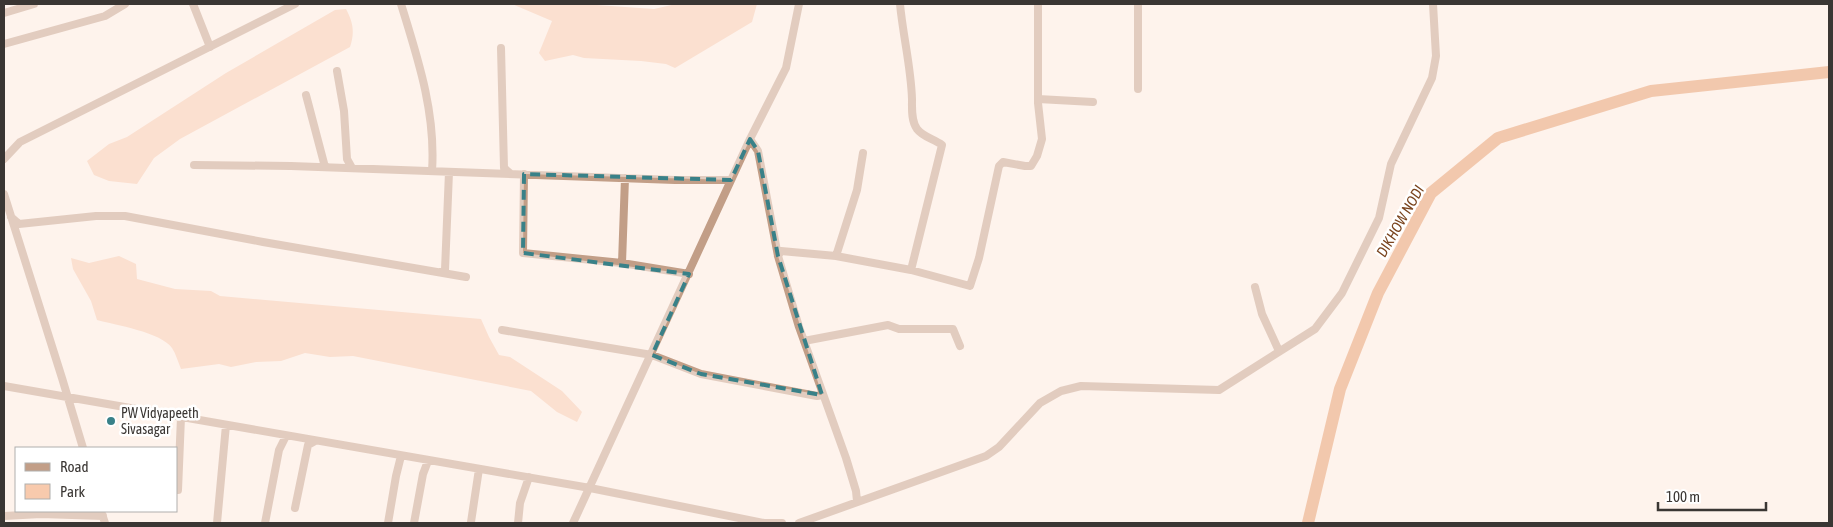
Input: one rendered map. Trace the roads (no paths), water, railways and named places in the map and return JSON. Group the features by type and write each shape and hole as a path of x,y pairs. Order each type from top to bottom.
{"street":[{"path":"4,13 34,4"},
{"path":"4,44 105,16 125,4"},
{"path":"193,4 210,47"},
{"path":"4,159 20,142 295,4"},
{"path":"401,4 427,92 432,132 432,171"},
{"path":"573,523 750,139 786,68 799,4"},
{"path":"900,4 912,79 912,118 916,128 924,136 942,145 911,270"},
{"path":"778,256 781,251 836,256 911,270 970,286 979,258 1000,166 1006,162 1031,166 1039,149 1042,136 1038,99 1038,4"},
{"path":"1137,4 1138,89"},
{"path":"799,523 986,456 999,447 1040,403 1061,391 1081,386 1219,390 1315,329 1342,293 1379,218 1391,164 1432,78 1436,56 1433,4"},
{"path":"501,48 504,168 511,174"},
{"path":"337,71 344,111 347,159 352,168"},
{"path":"306,95 325,167"},
{"path":"1038,99 1093,102"},
{"path":"750,139 758,151 778,256 822,395 846,458 856,491 857,501"},
{"path":"836,256 856,190 862,153"},
{"path":"194,165 325,167 732,180"},
{"path":"440,272 445,270 450,172"},
{"path":"524,174 523,253 622,264 689,274"},
{"path":"622,264 625,178"},
{"path":"4,194 83,447"},
{"path":"11,218 19,224 96,216 125,216 272,244 466,277"},
{"path":"1255,287 1262,314 1279,351"},
{"path":"804,341 888,325 899,329 953,329 960,346"},
{"path":"502,330 652,355 701,374 746,384 817,396 822,395"},
{"path":"4,386 529,477 764,523 782,523"},
{"path":"178,490 181,417"},
{"path":"217,523 226,425"},
{"path":"266,523 279,450 286,436"},
{"path":"296,508 308,446 315,441"},
{"path":"388,523 401,456"},
{"path":"414,523 423,474 428,461"},
{"path":"472,522 480,469"},
{"path":"518,523 520,503 529,477"},
{"path":"4,516 41,514 103,517"}],"waterway":[{"name":"DIKHOW NODI","path":"1308,523 1340,389 1378,293 1431,193 1498,138 1651,91 1829,72"}],"place":[{"name":"PW Vidyapeeth Sivasagar","path":"111,421"}]}
